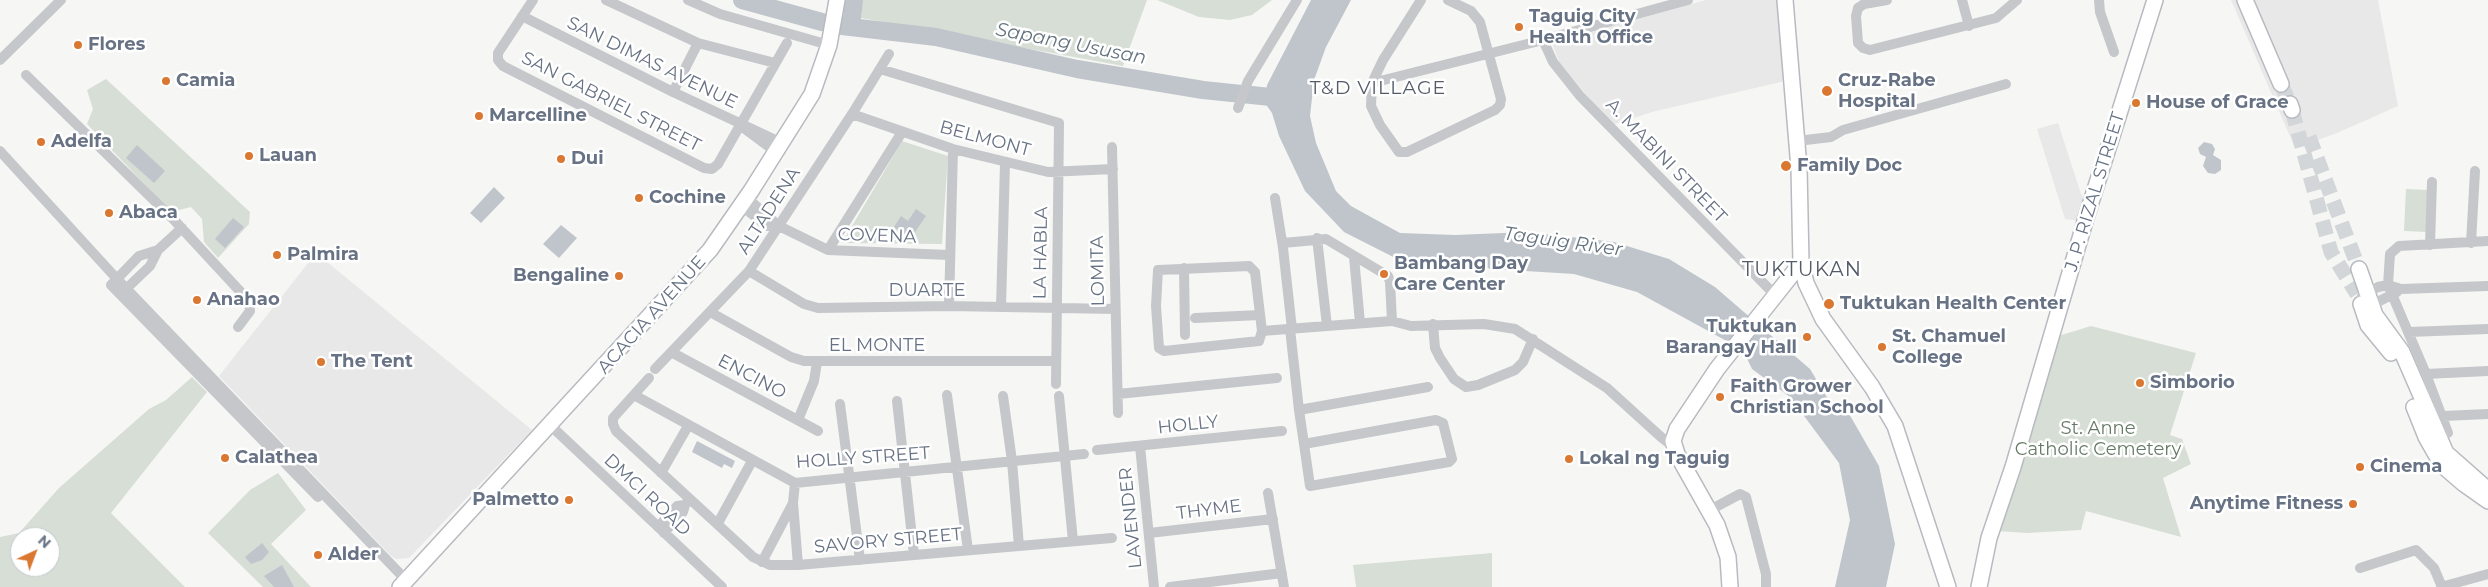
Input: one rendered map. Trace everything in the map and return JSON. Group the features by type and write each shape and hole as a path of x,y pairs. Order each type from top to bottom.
{"street":[{"path":"0,60 61,0"},
{"path":"522,16 533,0"},
{"path":"606,0 698,43 775,63"},
{"path":"688,0 720,14 829,45"},
{"name":"ACACIA AVENUE","path":"403,584 702,260 744,202 812,94 829,45 837,0"},
{"path":"1239,103 1248,81 1296,0"},
{"path":"1420,0 1383,60 1372,83 1371,106 1380,125 1399,152 1406,152 1495,110 1500,105 1501,99 1480,22 1476,16 1448,0"},
{"path":"1372,83 1543,40 1688,0"},
{"path":"1785,0 1797,141 1801,263 1806,282 1823,319 1872,387 1894,426 1948,587"},
{"path":"1887,0 1864,4 1858,8 1856,16 1858,43 1863,48 1870,50 1996,18 2011,2"},
{"path":"1962,0 1969,26"},
{"path":"2099,0 2100,12 2114,52"},
{"name":"J. P. RIZAL STREET","path":"1979,587 1989,538 2008,484 2086,218 2155,0"},
{"path":"2245,0 2281,84"},
{"name":"SAN GABRIEL STREET","path":"522,16 498,54 498,60 512,70 704,168 712,169 718,164 740,125"},
{"name":"SAN DIMAS AVENUE","path":"522,16 740,125 779,148"},
{"name":"A. MABINI STREET","path":"1543,40 1553,62 1586,102 1776,296"},
{"path":"740,125 787,42"},
{"path":"673,92 698,43"},
{"name":"ALTADENA","path":"661,473 616,431 613,418 671,352 749,271 889,54"},
{"name":"LA HABLA","path":"880,69 1059,123 1056,384"},
{"path":"26,75 182,228 250,301 250,311 238,327"},
{"path":"1797,141 1832,137 1843,130 2006,84"},
{"name":"BELMONT","path":"852,114 953,149 1005,163 1048,172 1113,169"},
{"path":"828,250 902,132"},
{"name":"LOMITA","path":"1112,146 1118,413"},
{"path":"949,306 953,149"},
{"path":"0,151 126,289 403,584"},
{"path":"1001,307 1005,163"},
{"path":"2471,243 2475,171"},
{"path":"2430,246 2432,182"},
{"path":"1275,198 1283,243 1299,410 1310,486 1449,462 1452,455 1443,423 1436,420 1304,444"},
{"name":"COVENA","path":"744,202 779,226 828,250 949,255"},
{"path":"126,289 150,266 158,250 182,228"},
{"path":"1283,243 1317,238 1326,239 1388,276 1392,321"},
{"path":"1317,238 1327,326"},
{"path":"2388,285 2390,254 2399,246 2430,246 2488,241"},
{"path":"158,250 139,256 111,285 277,450"},
{"path":"1354,257 1360,323"},
{"path":"1730,587 1728,557 1710,510 1674,447 1673,441 1677,429 1717,369 1801,263"},
{"path":"1251,266 1255,272 1262,331 1259,341 1164,351 1159,348 1156,273 1161,268 1184,268 1251,266"},
{"path":"1184,268 1185,335"},
{"path":"2359,269 2368,325 2394,357 2434,453 2449,473 2488,501"},
{"name":"DUARTE","path":"749,271 804,304 818,308 949,306 1115,309"},
{"path":"2388,285 2397,293 2409,332 2448,433"},
{"path":"2363,300 2388,285"},
{"path":"2363,300 2397,293 2488,286"},
{"path":"2363,300 2402,352 2446,453 2488,490"},
{"name":"EL MONTE","path":"710,312 791,357 817,362 1056,362"},
{"path":"1195,318 1260,315"},
{"path":"1262,331 1392,321 1411,326 1484,324 1515,329 1607,388 1674,447"},
{"path":"1433,324 1435,348 1440,358 1454,379 1471,388 1515,370 1523,362 1533,339"},
{"path":"2409,332 2488,329"},
{"name":"ENCINO","path":"671,352 818,431"},
{"path":"798,420 814,381 817,362"},
{"path":"2426,374 2488,371"},
{"path":"1118,394 1276,378"},
{"path":"1299,410 1428,387"},
{"name":"HOLLY STREET","path":"634,395 795,483 1084,454"},
{"path":"947,396 968,550"},
{"path":"1003,396 1012,461 1019,546"},
{"path":"1059,396 1072,542"},
{"path":"897,401 914,555"},
{"path":"840,404 860,560"},
{"path":"2443,416 2488,414"},
{"name":"DMCI ROAD","path":"550,425 722,587"},
{"path":"688,426 661,473 687,502 718,524 762,562 793,503"},
{"name":"HOLLY","path":"1098,450 1282,431"},
{"name":"LAVENDER","path":"1140,446 1154,587"},
{"path":"718,524 752,461"},
{"path":"795,483 793,503 798,565"},
{"path":"1268,493 1284,587"},
{"path":"1710,510 1740,494 1746,497 1761,550 1766,587"},
{"path":"661,530 672,519 677,506 687,502"},
{"name":"THYME","path":"1149,533 1273,519"},
{"name":"SAVORY STREET","path":"762,562 770,565 798,565 1112,538"},
{"path":"2360,568 2416,550 2434,568 2441,587 2488,574"},
{"path":"1170,587 1282,573"}],"shaded area":[{"path":"1706,0 1781,0 1785,81 1652,112 1612,125 1560,64 1552,43"},
{"path":"2231,0 2378,0 2398,106 2337,133 2295,148"},
{"path":"2058,123 2081,194 2087,201 2081,221 2065,219 2037,129"},
{"path":"316,253 532,430 409,558 396,559 390,555 219,376"}],"green space":[{"path":"862,0 1147,0 1123,66 861,18"},
{"path":"1157,0 1272,0 1252,15 1230,20 1199,17"},
{"path":"106,79 250,212 249,224 218,258 204,242 202,219 191,207 171,212 87,124 93,109 87,90"},
{"path":"902,141 948,156 942,244 842,243"},
{"path":"2406,189 2429,190 2426,232 2404,231"},
{"name":"St. Anne Catholic Cemetery","path":"2091,326 2196,353 2170,435 2182,439 2191,464 2163,478 2181,537 2086,511 2081,530 2027,533 1996,531 2055,337"},
{"path":"192,377 207,392 111,513 185,587 0,587 0,537 10,535 10,577 60,577 60,527 24,527 59,488 149,409 166,400"},
{"path":"278,473 306,510 271,544 311,587 263,587 208,533 250,490"},
{"path":"1492,553 1492,587 1356,587 1353,565"}],"water":[{"name":"Taguig River","path":"1311,0 1351,0 1326,47 1314,80 1310,116 1316,143 1336,191 1351,206 1400,233 1455,235 1528,232 1614,242 1669,259 1715,287 1810,369 1828,399 1848,412 1879,466 1895,544 1886,587 1835,587 1850,520 1839,463 1790,397 1752,369 1743,350 1637,292 1574,274 1493,269 1451,263 1409,265 1344,232 1305,191 1279,136 1272,113 1265,103 1267,85"},
{"path":"2204,142 2212,144 2215,149 2213,155 2221,160 2221,170 2215,174 2208,173 2203,166 2206,157 2200,154 2198,148"},
{"path":"137,145 165,171 154,183 126,158"},
{"path":"494,187 505,198 481,223 470,213"},
{"path":"916,209 926,216 911,238 894,227 901,216 908,221"},
{"path":"233,218 244,227 225,248 215,239"},
{"path":"561,225 577,238 559,258 543,244"},
{"path":"697,441 735,461 732,468 724,464 722,468 692,452"},
{"path":"262,543 269,552 262,560 251,564 245,557"},
{"path":"282,565 294,587 274,587 264,576"}],"waterway":[{"name":"Sapang Ususan","path":"742,0 822,22"},
{"path":"851,27 854,0"},
{"name":"Sapang Ususan","path":"842,26 936,37 1077,69 1203,90 1290,99"}],"tunnel":[{"path":"2281,84 2290,104"},
{"path":"2292,110 2331,252 2357,294"},
{"path":"2309,137 2359,269"}],"place":[{"name":"Taguig City Health Office","path":"1519,27"},
{"name":"Flores","path":"78,45"},
{"name":"Camia","path":"166,81"},
{"name":"Cruz-Rabe Hospital","path":"1827,91"},
{"name":"House of Grace","path":"2136,103"},
{"name":"Marcelline","path":"479,116"},
{"name":"Adelfa","path":"41,142"},
{"name":"Lauan","path":"249,156"},
{"name":"Dui","path":"561,159"},
{"name":"Family Doc","path":"1786,166"},
{"name":"Cochine","path":"639,198"},
{"name":"Abaca","path":"109,213"},
{"name":"Palmira","path":"277,255"},
{"name":"Bambang Day Care Center","path":"1384,274"},
{"name":"Bengaline","path":"619,276"},
{"name":"Anahao","path":"197,300"},
{"name":"Tuktukan Health Center","path":"1829,304"},
{"name":"Tuktukan Barangay Hall","path":"1807,337"},
{"name":"St. Chamuel College","path":"1882,347"},
{"name":"The Tent","path":"321,362"},
{"name":"Simborio","path":"2140,383"},
{"name":"Faith Grower Christian School","path":"1720,397"},
{"name":"Calathea","path":"225,458"},
{"name":"Lokal ng Taguig","path":"1569,459"},
{"name":"Cinema","path":"2360,467"},
{"name":"Palmetto","path":"569,500"},
{"name":"Anytime Fitness","path":"2353,504"},
{"name":"Alder","path":"318,555"}],"district":[{"name":"T&D VILLAGE","path":"1378,88"},
{"name":"TUKTUKAN","path":"1802,270"}]}
